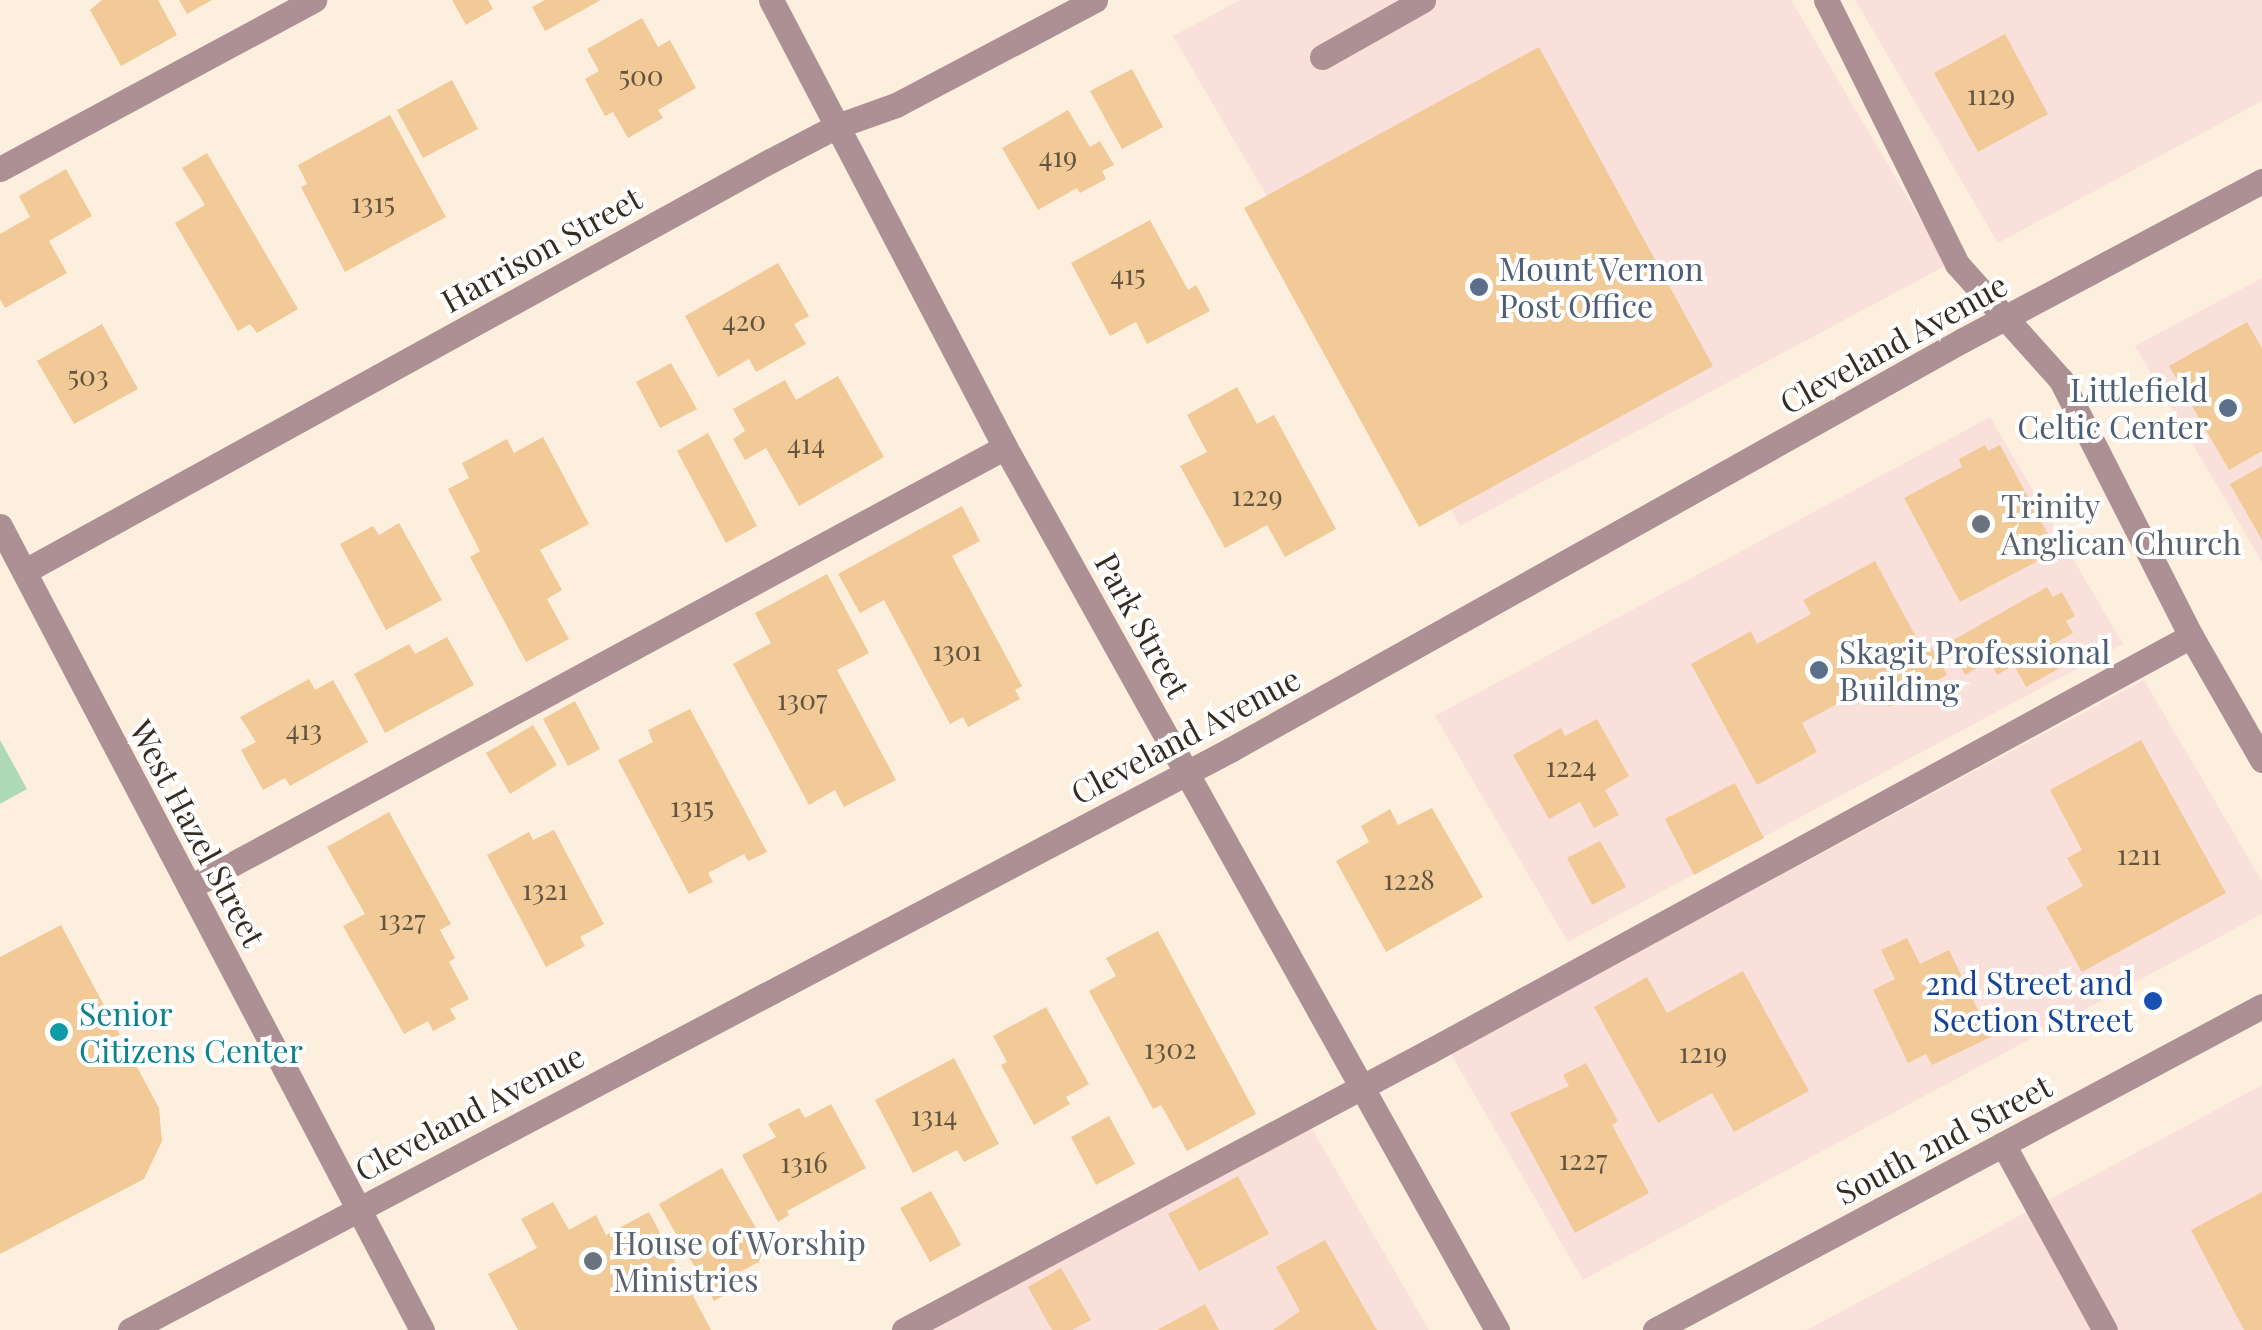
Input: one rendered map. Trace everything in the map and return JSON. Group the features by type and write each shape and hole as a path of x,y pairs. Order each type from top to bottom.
{"street":[{"path":"0,168 314,0"},
{"name":"Park Street","path":"770,0 1005,447 1496,1330"},
{"name":"Harrison Street","path":"24,571 837,126 896,105 1095,0"},
{"path":"1322,58 1423,0"},
{"path":"1826,0 1957,264 2061,380 2192,636 2262,760"},
{"name":"Cleveland Avenue","path":"130,1330 1188,772 2006,318 2262,181"},
{"path":"190,888 1005,447"},
{"name":"West Hazel Street","path":"0,526 422,1330"},
{"path":"904,1330 2192,636"},
{"name":"South 2nd Street","path":"1656,1330 2262,1006"},
{"path":"2003,1144 2105,1330"}],"shaded area":[{"path":"1240,0 1791,0 1947,265 1460,526 1173,36"},
{"path":"1855,0 2262,0 2262,101 1998,243"},
{"path":"2262,278 2262,562 2135,346"},
{"path":"1990,417 2123,644 1568,942 1435,716"},
{"path":"2144,680 2262,881 2262,914 1583,1280 1450,1053"},
{"path":"2262,1085 2262,1330 1807,1330"},
{"path":"1311,1127 1429,1330 928,1330"}],"green space":[{"path":"0,740 27,789 0,804"}],"building":[{"path":"102,0 158,0 177,35 121,66 90,10"},
{"path":"179,0 212,0 187,14"},
{"path":"452,0 488,0 493,9 466,25"},
{"path":"545,0 601,0 545,31 532,7"},
{"path":"642,18 658,47 670,40 696,88 658,110 663,118 628,138 613,112 605,116 585,79 599,71 587,49"},
{"path":"2005,34 2048,114 1978,152 1934,73"},
{"name":"Mount Vernon Post Office","path":"1539,47 1713,366 1419,527 1244,208"},
{"path":"1132,69 1163,127 1122,149 1090,91"},
{"path":"452,80 478,129 423,158 397,110"},
{"path":"1068,110 1090,147 1100,141 1114,165 1102,171 1106,179 1080,193 1077,188 1038,210 1002,148"},
{"path":"390,115 446,217 345,272 301,187 307,184 298,165"},
{"path":"207,153 298,309 257,333 250,324 238,331 175,223 205,205 182,168"},
{"path":"66,169 92,216 49,241 67,273 5,308 0,299 0,234 30,217 19,196"},
{"path":"1150,220 1188,290 1196,285 1210,311 1147,344 1136,322 1110,336 1071,263"},
{"path":"778,263 809,316 794,324 806,344 756,372 749,359 718,377 685,316"},
{"name":"Littlefield Celtic Center","path":"2247,322 2262,348 2262,451 2229,470 2169,366"},
{"path":"102,324 138,389 74,424 37,361"},
{"path":"671,363 697,409 660,428 636,382"},
{"path":"838,376 884,457 799,506 766,448 745,460 733,439 745,431 733,409 785,380 796,400"},
{"path":"1237,387 1257,424 1274,415 1336,529 1285,557 1267,525 1225,548 1180,466 1207,452 1187,415"},
{"path":"708,433 757,526 726,543 677,451"},
{"path":"543,437 589,524 540,550 562,590 547,599 569,639 526,662 470,557 480,551 448,489 469,478 462,463 507,439 514,453"},
{"name":"Trinity Anglican Church","path":"1985,445 1988,451 2000,445 2057,551 1960,602 1904,498 1962,467 1959,459"},
{"path":"2262,466 2262,540 2230,484"},
{"path":"962,506 980,541 952,556 1022,686 1015,690 1020,699 968,727 963,717 950,724 884,600 860,613 838,574"},
{"path":"399,523 442,600 386,630 340,544 373,526 379,535"},
{"name":"Skagit Professional Building","path":"1875,561 1923,650 1930,645 1947,675 1889,707 1876,683 1802,723 1817,752 1757,785 1691,664 1751,631 1757,644 1811,614 1803,600"},
{"path":"827,574 869,653 837,670 896,780 844,807 835,790 809,805 733,664 771,643 755,613"},
{"path":"2047,587 2053,597 2062,592 2075,616 2066,621 2073,633 2046,648 2058,669 2026,687 2014,665 1997,675 1990,661 1965,675 1948,643"},
{"path":"447,637 474,685 385,733 354,674 409,644 415,654"},
{"path":"309,679 315,690 333,680 368,742 290,786 285,778 263,790 241,750 256,742 240,717"},
{"path":"575,701 600,749 568,766 543,719"},
{"path":"690,709 767,852 748,861 744,854 708,873 713,882 689,894 618,760 653,742 648,730"},
{"path":"1597,719 1629,776 1605,790 1619,815 1594,828 1580,802 1549,819 1513,755 1561,728 1565,736"},
{"path":"533,725 557,765 510,794 486,753"},
{"path":"2141,740 2226,893 2082,972 2046,907 2083,886 2067,858 2082,850 2050,790"},
{"path":"1735,783 1764,838 1694,875 1665,819"},
{"path":"1432,808 1483,897 1386,952 1336,861 1369,842 1361,826 1390,809 1398,825"},
{"path":"389,812 451,924 440,930 455,958 449,962 469,999 450,1009 456,1019 433,1031 428,1021 404,1034 343,926 365,914 327,847"},
{"path":"554,830 604,924 580,937 585,946 546,967 487,855 529,832 533,840"},
{"path":"1600,841 1626,887 1592,905 1567,858"},
{"name":"Senior Citizens Center","path":"61,925 159,1108 162,1141 144,1179 0,1254 0,957"},
{"path":"1158,931 1256,1114 1187,1151 1161,1105 1153,1109 1089,991 1116,976 1106,958"},
{"path":"1907,938 1920,964 1949,950 1991,1037 1932,1065 1926,1054 1908,1063 1873,990 1895,979 1881,950"},
{"path":"1743,971 1809,1091 1734,1132 1712,1093 1658,1123 1594,1007 1647,977 1667,1013"},
{"path":"1046,1007 1089,1084 1066,1097 1070,1104 1034,1125 1001,1065 1007,1062 993,1036"},
{"path":"954,1058 999,1144 964,1162 957,1150 913,1173 875,1100"},
{"path":"1586,1063 1618,1121 1612,1125 1649,1193 1575,1233 1510,1113 1569,1086 1563,1075"},
{"path":"831,1104 866,1168 787,1211 789,1215 778,1222 742,1155 776,1137 768,1124 799,1108 805,1118"},
{"path":"1109,1116 1135,1164 1096,1185 1071,1137"},
{"path":"722,1168 771,1255 726,1280 732,1291 714,1301 659,1204"},
{"path":"1238,1176 1269,1234 1199,1271 1168,1214"},
{"path":"931,1191 961,1245 930,1262 900,1208"},
{"path":"2262,1192 2262,1330 2244,1330 2191,1230"},
{"name":"House of Worship Ministries","path":"553,1202 569,1230 596,1215 606,1235 649,1212 711,1330 518,1330 488,1274 537,1248 521,1219"},
{"path":"1325,1240 1377,1330 1273,1330 1300,1311 1276,1267"},
{"path":"1061,1268 1091,1320 1072,1330 1052,1330 1028,1287"},
{"path":"1205,1304 1219,1330 1157,1330"}],"place":[{"name":"Mount Vernon Post Office","path":"1479,287"},
{"name":"Littlefield Celtic Center","path":"2228,408"},
{"name":"Trinity Anglican Church","path":"1981,524"},
{"name":"Skagit Professional Building","path":"1819,670"},
{"name":"2nd Street and Section Street","path":"2153,1001"},
{"name":"Senior Citizens Center","path":"59,1032"},
{"name":"House of Worship Ministries","path":"593,1261"}]}
